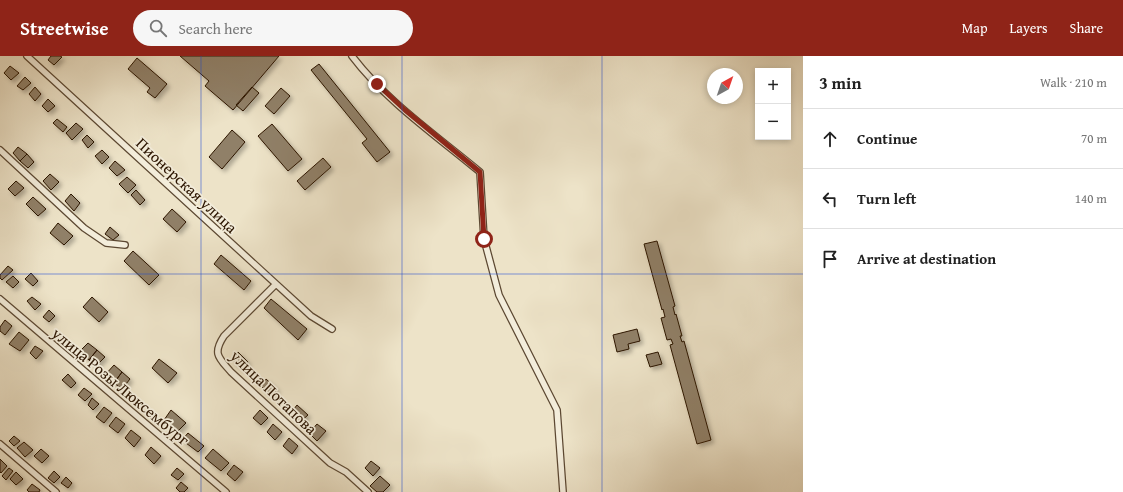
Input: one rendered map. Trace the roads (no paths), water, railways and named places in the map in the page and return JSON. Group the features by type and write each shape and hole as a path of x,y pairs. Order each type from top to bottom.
{"street":[{"name":"Пионерская улица","path":"27,56 311,316 332,329"},
{"path":"352,56 377,84 405,110 480,172 484,239 499,295 557,410 563,492"},
{"path":"0,150 84,228 106,243 125,245"},
{"name":"улица Потапова","path":"276,284 224,336 217,346 218,357 231,372 330,463 346,472 368,492"},
{"name":"улица Розы Люксембург","path":"0,299 226,492"},
{"path":"0,444 56,492"}]}
